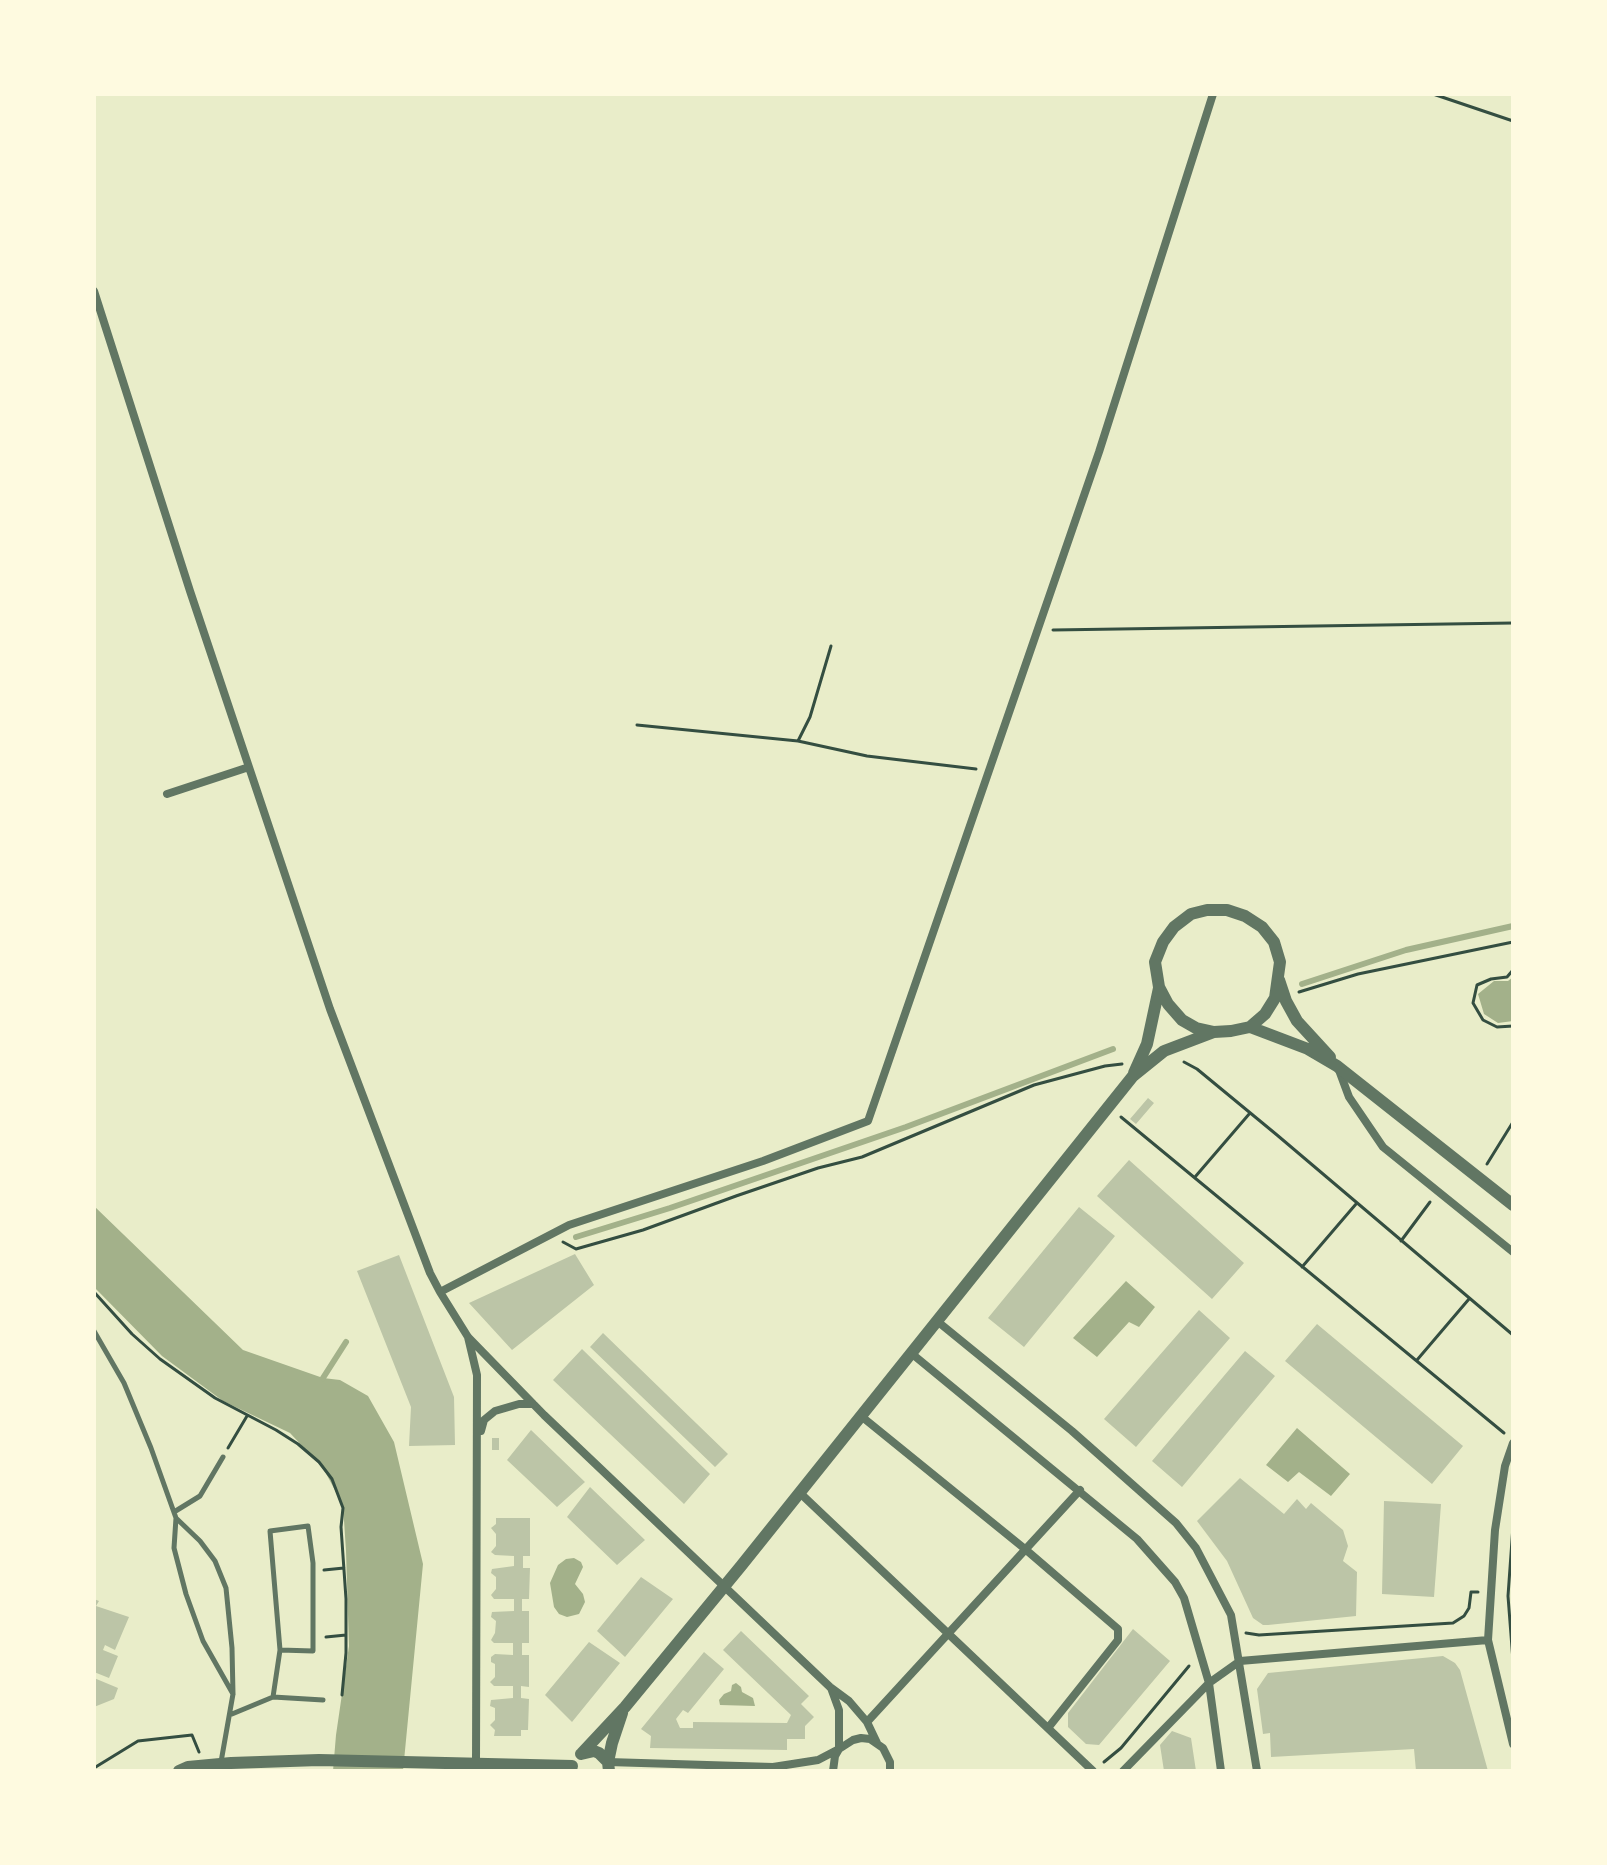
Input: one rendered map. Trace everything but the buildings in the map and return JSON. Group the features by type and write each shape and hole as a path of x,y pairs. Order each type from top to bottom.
{"street":[{"path":"440,1292 569,1225 763,1161 868,1121 1099,452 1213,94"},
{"path":"94,291 190,591 330,1009 430,1273 440,1292 468,1337 533,1404 830,1687 849,1701 888,1755 891,1771"},
{"path":"167,794 249,767"},
{"path":"1214,1032 1196,1028 1182,1020 1168,1004 1159,987 1155,962 1163,942 1174,927 1191,914 1207,910 1227,910 1245,916 1262,927 1274,942 1280,962 1275,998 1265,1014 1250,1027"},
{"path":"1279,979 1297,1021 1337,1066 1349,1097 1383,1147 1513,1252"},
{"path":"179,1771 188,1767 221,1764 319,1760 572,1768 800,1493 1108,1107 1135,1070 1147,1044 1159,987"},
{"path":"1135,1070 1164,1051 1214,1032 1250,1027 1308,1049 1337,1066 1513,1205"},
{"path":"937,1321 1072,1431 1176,1523 1196,1548 1231,1615 1257,1771"},
{"path":"468,1337 477,1375 476,1764"},
{"path":"911,1353 1137,1539 1175,1582 1184,1598 1209,1683 1221,1771"},
{"path":"478,1439 484,1420 495,1411 519,1404 533,1404"},
{"path":"861,1416 1118,1629 1118,1640 1048,1728"},
{"path":"1513,1442 1505,1466 1495,1530 1488,1640 1513,1744"},
{"path":"867,1722 1080,1490"},
{"path":"800,1493 1093,1771"},
{"path":"1124,1770 1209,1683 1240,1661 1488,1640"},
{"path":"830,1687 839,1710 839,1749 833,1771"},
{"path":"609,1767 612,1743 625,1707"},
{"path":"609,1767 773,1767 818,1760 861,1738 877,1743"},
{"path":"582,1753 599,1753 609,1767"}],"lane":[{"path":"94,1331 124,1383 151,1448 175,1515 174,1548 186,1594 203,1641 233,1694"},
{"path":"175,1515 200,1496 223,1457"},
{"path":"175,1515 215,1561 226,1588 233,1694 221,1764"},
{"path":"273,1697 280,1650 270,1531 308,1526 313,1563 313,1651 280,1650"},
{"path":"231,1714 273,1697 323,1700"}],"path":[{"path":"1433,94 1513,121"},
{"path":"1037,630 1513,623"},
{"path":"798,741 810,717 831,646"},
{"path":"637,725 798,741 867,756 990,770"},
{"path":"1284,996 1358,974 1513,942"},
{"path":"1513,970 1507,977 1477,985 1473,1003 1483,1020 1497,1027 1513,1026"},
{"path":"1164,1051 1197,1069 1513,1335"},
{"path":"550,1235 576,1249 643,1230 818,1168 862,1157 1034,1085 1105,1066 1135,1070"},
{"path":"1108,1107 1513,1442"},
{"path":"1195,1178 1250,1113"},
{"path":"1478,1178 1513,1122"},
{"path":"1401,1241 1439,1190"},
{"path":"1302,1267 1356,1204"},
{"path":"94,1292 132,1334 160,1359 215,1398 298,1444 319,1462 332,1479 343,1508 341,1527 346,1635 342,1695"},
{"path":"1417,1361 1469,1299"},
{"path":"223,1457 247,1416"},
{"path":"1513,1526 1508,1596 1513,1661"},
{"path":"337,1568 344,1568"},
{"path":"1235,1637 1248,1633 1259,1635 1453,1623 1464,1616 1469,1608 1471,1592"},
{"path":"337,1636 346,1635"},
{"path":"1102,1765 1121,1748 1200,1652"}],"shaded area":[{"path":"1513,977 1513,1021 1498,1023 1484,1014 1478,994 1494,981 1508,981"},
{"path":"94,1206 243,1350 323,1378 340,1380 368,1396 394,1442 423,1564 403,1771 333,1771 349,1646 346,1551 343,1505 323,1468 290,1433 223,1401 162,1356 94,1287"},
{"path":"1126,1281 1155,1307 1139,1327 1129,1322 1097,1357 1073,1338"},
{"path":"1297,1428 1350,1474 1331,1496 1299,1472 1288,1482 1266,1465"},
{"path":"574,1558 583,1567 575,1584 585,1602 579,1614 567,1617 559,1614 554,1607 550,1583 558,1565"},
{"path":"736,1683 742,1692 753,1698 755,1706 720,1705 719,1700"}],"waterway":[{"path":"1302,984 1406,950 1513,926"},
{"path":"576,1237 906,1127 1113,1049"},
{"path":"323,1378 346,1342"}]}
